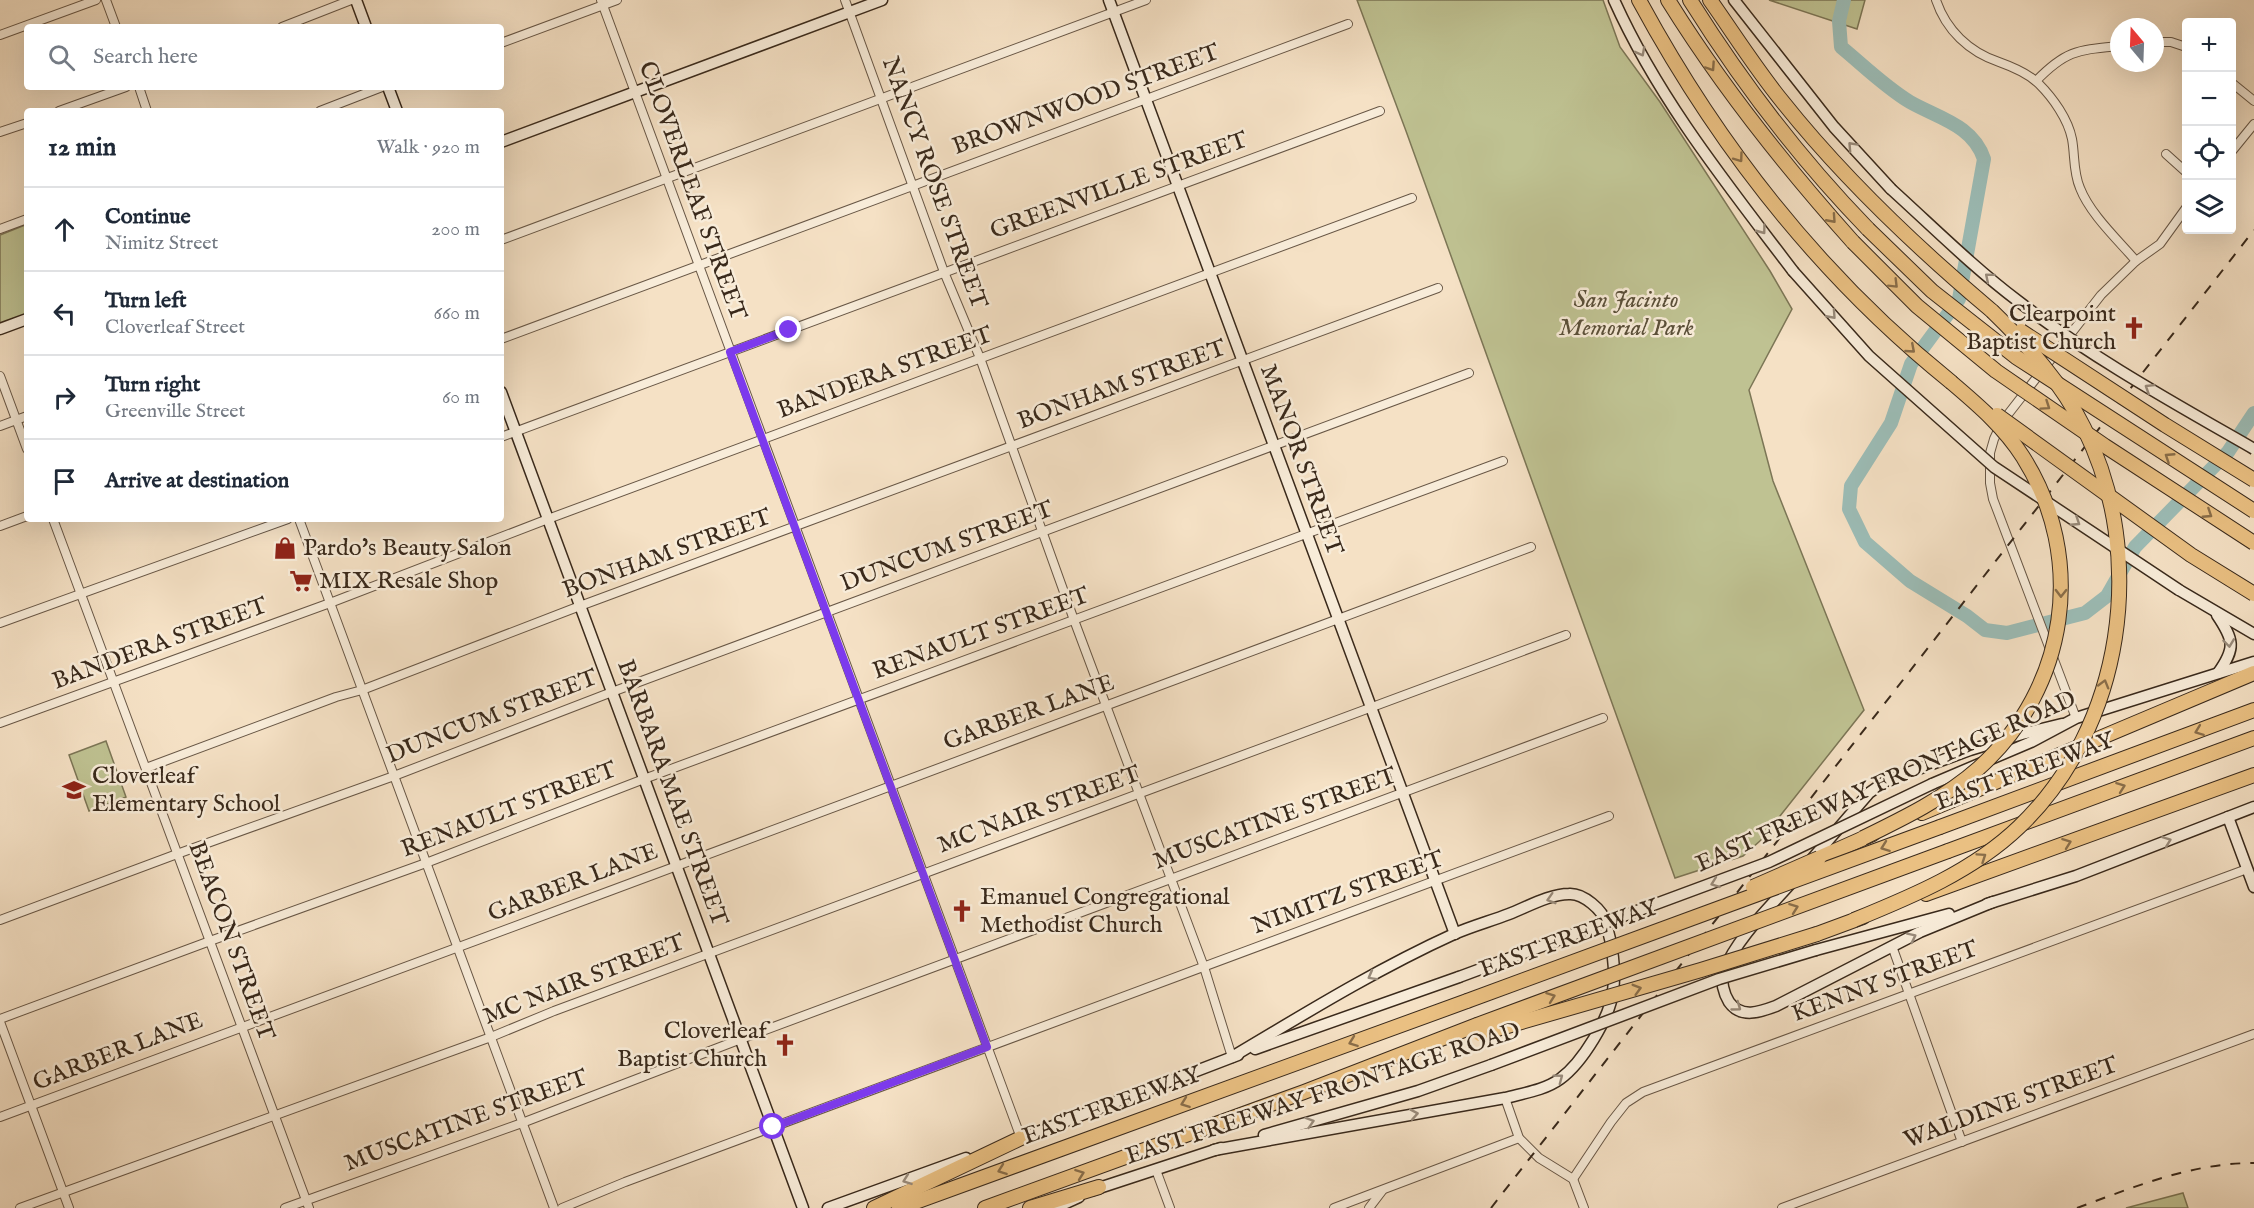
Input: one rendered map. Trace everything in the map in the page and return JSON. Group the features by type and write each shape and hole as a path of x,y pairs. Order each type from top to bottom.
{"highway":[{"path":"1640,0 1706,110 1757,182 1827,267 1893,334 1951,382 2004,431 2036,480 2049,514 2060,560 2058,630 2053,651 2033,699 2017,725 1979,768 1943,795 1863,838"},
{"path":"1668,0 1716,74 1756,129 1853,242 1917,306 1987,364 2105,446 2254,543"},
{"path":"1690,0 1755,98 1824,183 1932,291 2016,357 2254,511"},
{"path":"1710,0 1765,79 1802,125 1879,210 1992,311 2028,348 2060,387 2085,428 2098,461 2111,508 2119,558 2119,599 2113,649 2100,699 2073,757 2048,794 2019,826 1994,848 1954,874 1925,890 1854,920"},
{"path":"1992,311 2079,371 2254,480"},
{"path":"1951,382 2191,555 2254,594"},
{"path":"1658,930 2250,668"},
{"name":"EAST FREEWAY","path":"899,1208 2254,710"},
{"name":"EAST FREEWAY","path":"985,1208 1479,1030 1948,851 2254,738"},
{"path":"1479,1030 1751,955 2254,775"},
{"path":"874,1208 1021,1138"},
{"path":"1030,1208 1100,1187"}],"main road":[{"path":"353,0 365,24"},
{"path":"504,141 882,0"},
{"name":"MANOR STREET","path":"1108,0 1455,934"},
{"path":"1614,0 1652,74 1689,134 1793,271 1869,356 1994,467 2179,590 2253,633"},
{"path":"1734,0 1834,127 1891,189 1969,260 2018,301 2085,348 2191,414 2254,449"},
{"path":"389,90 396,108"},
{"path":"0,329 24,320"},
{"name":"BARBARA MAE STREET","path":"504,400 803,1208"},
{"path":"2216,612 2226,629 2231,649 2230,657 2218,674"},
{"name":"EAST FREEWAY FRONTAGE ROAD","path":"828,1208 1021,1138 1232,1057 1459,977 1760,865 1932,784 2031,742 2076,718 2218,674 2250,668 2254,662"},
{"path":"1993,902 1892,946 1761,1012 1746,1014 1735,1008 1722,988 1723,973 1743,940 1877,786 1970,750 2062,724"},
{"name":"EAST FREEWAY FRONTAGE ROAD","path":"1055,1208 1100,1187 1214,1150 1418,1091 1719,979 1993,902 2076,876 2254,807"},
{"path":"2228,817 2254,887"},
{"path":"1214,1150 1505,1098 1548,1086 1573,1068 1593,1039 1608,1008 1613,991 1612,958 1606,921 1584,898 1571,893 1550,898 1455,934 1331,999 1232,1057"}],"street":[{"path":"30,24 96,0"},
{"path":"106,0 115,24"},
{"path":"290,24 353,0"},
{"path":"504,42 602,3 618,0"},
{"name":"NANCY ROSE STREET","path":"845,0 944,272 980,358 1074,620 1172,878 1204,967 1232,1057"},
{"path":"504,239 1146,0"},
{"path":"1936,0 1941,17 1966,45 1989,58 2025,73 2036,81 2056,104 2070,129 2076,177 2082,195 2136,261"},
{"name":"CLOVERLEAF STREET","path":"602,3 1021,1138"},
{"name":"BROWNWOOD STREET","path":"504,338 1348,24"},
{"path":"0,35 24,26"},
{"path":"2164,42 2182,45"},
{"path":"2036,81 2050,66 2069,54 2082,49 2110,47"},
{"path":"2236,86 2254,101"},
{"path":"67,108 118,90"},
{"path":"140,90 146,108"},
{"path":"328,108 374,90"},
{"name":"GREENVILLE STREET","path":"504,436 1380,111"},
{"path":"0,132 24,124"},
{"path":"2236,147 2254,124"},
{"path":"2166,154 2182,168"},
{"name":"BANDERA STREET","path":"0,723 330,603 548,519 1412,198"},
{"path":"2076,718 1993,499 1989,464 1994,439 2002,422 2023,393 2101,295 2136,261 2160,244 2182,215"},
{"path":"0,229 24,220"},
{"name":"BONHAM STREET","path":"146,768 336,697 362,690 580,606 1438,288"},
{"name":"DUNCUM STREET","path":"0,920 394,776 612,692 1469,373"},
{"path":"0,376 24,441"},
{"path":"0,426 24,417"},
{"name":"RENAULT STREET","path":"0,1021 210,941 426,863 644,779 1503,461"},
{"path":"0,526 24,517"},
{"name":"BEACON STREET","path":"54,522 308,1204"},
{"path":"0,623 280,522"},
{"path":"300,522 554,1208"},
{"name":"GARBER LANE","path":"0,1116 458,949 676,865 1531,547"},
{"name":"MC NAIR STREET","path":"20,1208 491,1037 709,953 1566,635"},
{"name":"MUSCATINE STREET","path":"285,1208 308,1204 741,1039 1603,718"},
{"name":"NIMITZ STREET","path":"562,1208 625,1182 1609,816"},
{"name":"KENNY STREET","path":"1573,1179 1626,1103 1643,1092 2247,869"},
{"path":"1892,946 1962,1142"},
{"path":"0,1021 69,1208"},
{"name":"WALDINE STREET","path":"1782,1208 2254,1034"},
{"path":"1505,1098 1519,1138 1539,1158 1573,1179 1584,1208"},
{"path":"1334,1208 1519,1138"},
{"path":"1156,1170 1170,1208"},
{"path":"1369,1208 1382,1191"}],"green space":[{"name":"San Jacinto Memorial Park","path":"1357,0 1603,0 1620,47 1660,102 1770,271 1792,309 1749,390 1773,481 1864,710 1761,840 1743,856 1675,878"},
{"path":"1769,0 1865,0 1857,29"},
{"path":"24,225 24,317 0,327 0,235"},
{"path":"106,741 126,797 89,811 69,755"},
{"path":"2183,1193 2188,1208 2126,1208"}],"waterway":[{"path":"1844,0 1839,21 1841,47 1901,96 1963,130 1979,147 1984,159 1959,299 1911,364 1891,423 1851,486 1849,509 1865,542 1910,581 1967,616 1985,630 2007,633 2085,613 2107,596 2135,547 2228,452 2254,413"}],"railway":[{"path":"1491,1208 2254,230"},
{"path":"2077,1208 2185,1172 2208,1167 2254,1163"}],"place":[{"name":"Clearpoint Baptist Church","path":"2134,328"},
{"name":"Pardo's Beauty Salon","path":"285,548"},
{"name":"MIX Resale Shop","path":"301,581"},
{"name":"Cloverleaf Elementary School","path":"74,790"},
{"name":"Emanuel Congregational Methodist Church","path":"962,911"},
{"name":"Cloverleaf Baptist Church","path":"785,1045"}],"route":[{"path":"773,1127 987,1047 730,352 789,330"}]}
